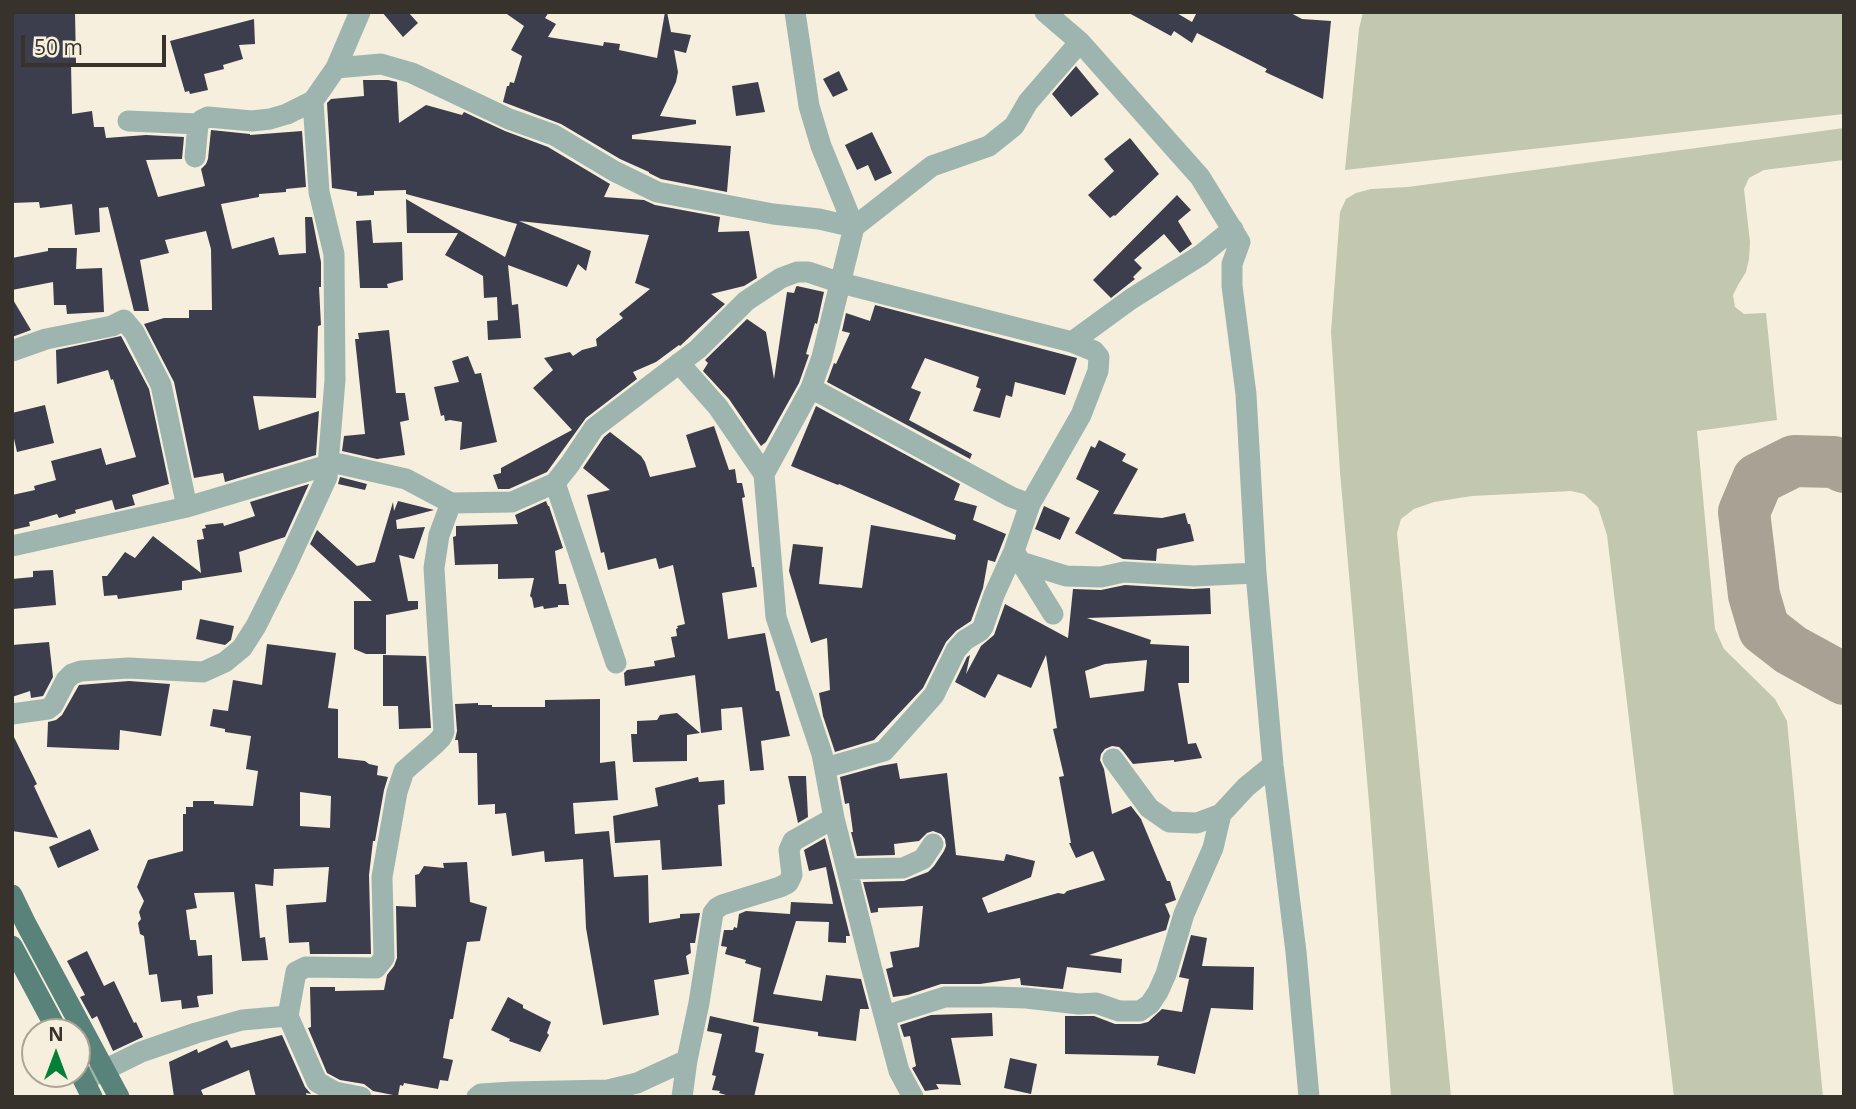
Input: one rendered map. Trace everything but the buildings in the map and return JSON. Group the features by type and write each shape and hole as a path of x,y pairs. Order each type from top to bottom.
{"main road":[{"path":"12,895 119,1097"},
{"path":"12,946 51,1018"}],"street":[{"path":"195,157 198,124 208,117 252,121 270,119 313,101 336,68 360,12"},
{"path":"764,474 811,388 822,357 854,228 821,146 809,106 795,12"},
{"path":"1045,12 1080,42 1200,177 1240,242 1232,264 1232,286 1246,394 1256,573 1273,765 1296,952 1309,1097"},
{"path":"854,228 932,166 989,146 1014,126 1028,102 1080,42"},
{"path":"336,68 381,64 412,74 509,119 554,135 614,171 657,192 773,214 819,219 854,228"},
{"path":"12,714 48,709 66,680 81,671 128,668 203,672 225,662 242,648 257,626 327,477 335,380 334,254 318,192 313,101"},
{"path":"128,121 198,124"},
{"path":"1072,342 1131,299 1201,255 1233,229"},
{"path":"12,546 187,507 328,465 340,464 406,479 451,503 512,502 555,484 594,428 698,349 746,301 780,278 797,272 808,272 841,283 1072,342 1094,351 1100,357 1098,371 1081,415 1030,503 1018,556 994,594 983,627 956,650 934,695 884,751 825,768"},
{"path":"12,351 46,339 112,326 124,320 134,332 161,385 187,507"},
{"path":"679,363 718,407 764,474 776,617 822,754 834,818 885,1016 900,1071 913,1097"},
{"path":"811,388 1011,497 1030,503"},
{"path":"555,484 616,663"},
{"path":"361,1097 335,1092 317,1082 288,1016 296,972 306,967 376,968 384,958 382,877 397,792 404,771 435,744 444,732 434,568 439,535 451,503"},
{"path":"1018,556 1066,576 1101,578 1124,572 1194,576 1256,573"},
{"path":"1018,556 1053,614"},
{"path":"1113,759 1149,808 1169,821 1197,823 1221,814 1246,787 1273,765"},
{"path":"885,1016 945,998 995,996 1079,1004 1096,1003 1119,1011 1140,1011 1150,1004 1166,974 1184,914 1213,848 1221,814"},
{"path":"682,1097 713,913 722,905 788,883 792,876 789,850 793,841 834,818"},
{"path":"848,869 903,868 923,859 933,844"},
{"path":"91,1077 141,1052 242,1020 288,1016"},
{"path":"477,1097 481,1094 512,1092 608,1090 647,1080 687,1060"}],"green space":[{"path":"1363,12 1844,12 1844,114 1345,170"},
{"path":"1844,128 1844,160 1764,170 1749,178 1744,189 1750,242 1749,259 1746,272 1733,295 1735,307 1744,314 1766,313 1777,420 1697,431 1715,629 1724,649 1775,699 1787,721 1823,1097 1674,1097 1607,535 1598,507 1584,494 1571,491 1472,496 1434,502 1414,509 1401,519 1397,533 1451,1097 1391,1097 1331,332 1340,212 1346,199 1371,189 1408,187"}],"taxiway":[{"path":"1844,467 1834,462 1794,461 1758,479 1744,512 1754,595 1764,629 1791,650 1844,679"}]}
